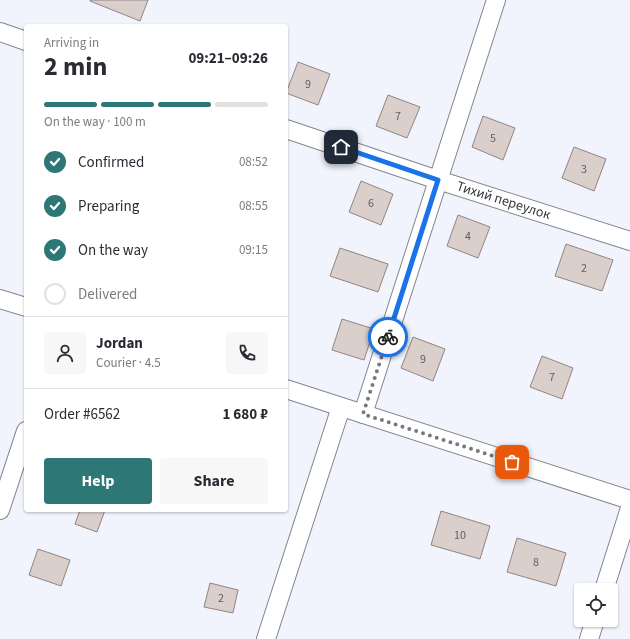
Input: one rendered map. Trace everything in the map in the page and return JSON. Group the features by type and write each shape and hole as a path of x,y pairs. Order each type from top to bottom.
{"street":[{"path":"363,414 496,0"},
{"path":"0,32 24,40"},
{"name":"Тихий переулок","path":"288,130 438,180 630,241"},
{"path":"0,299 24,306"},
{"path":"288,390 630,500"},
{"path":"266,639 341,407"},
{"path":"0,510 24,437"},
{"path":"606,583 630,508"},
{"path":"589,639 593,627"}],"building":[{"path":"90,0 148,0 140,21"},
{"path":"298,62 330,74 318,105 288,94 288,88"},
{"path":"388,95 420,107 407,138 376,126"},
{"path":"483,116 515,128 503,160 472,147"},
{"path":"574,147 606,159 594,191 562,178"},
{"path":"361,181 393,194 381,225 349,212"},
{"path":"458,215 490,227 478,258 447,246"},
{"path":"566,244 613,260 602,291 555,276"},
{"path":"340,248 388,264 378,292 330,276"},
{"path":"342,319 374,329 364,360 332,350"},
{"path":"413,337 445,349 433,381 401,368"},
{"path":"542,356 573,368 562,399 530,387"},
{"path":"441,511 490,526 480,559 431,545"},
{"path":"79,512 104,512 97,532 75,524"},
{"path":"517,538 566,553 556,586 507,572"},
{"path":"38,549 70,560 61,586 29,575"},
{"path":"210,583 238,590 233,613 204,607"}],"way so far":[{"path":"388,337 363,414 512,462"}],"route":[{"path":"341,147 438,180 388,337"}]}
